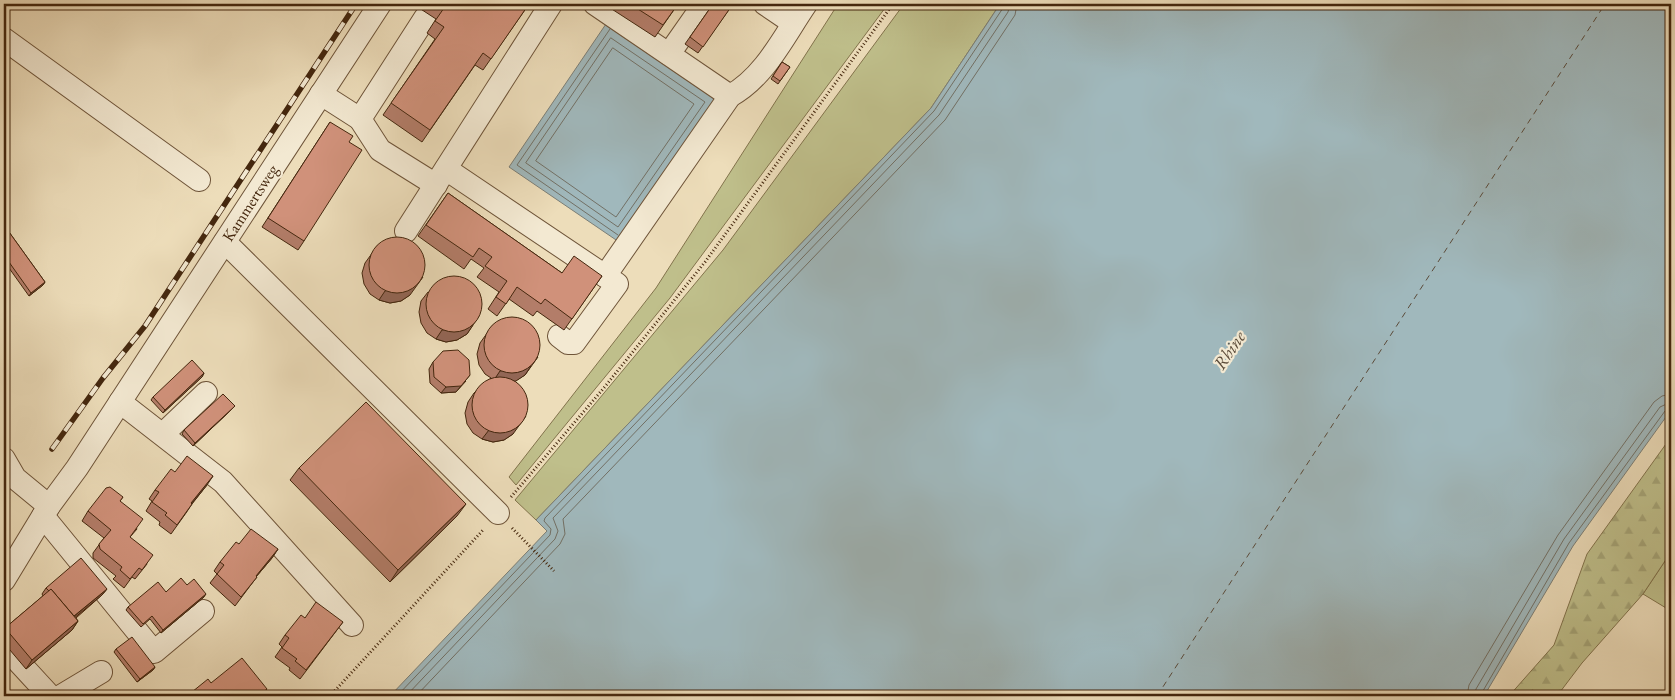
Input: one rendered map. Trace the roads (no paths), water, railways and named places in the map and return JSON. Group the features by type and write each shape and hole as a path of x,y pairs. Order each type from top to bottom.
{"street":[{"name":"Kammertsweg","path":"4,580 46,511 77,468 380,4"},
{"path":"406,232 552,4"},
{"path":"595,4 730,96"},
{"path":"669,54 704,4"},
{"path":"765,4 793,23"},
{"path":"605,276 730,96 743,89 757,76 806,4"},
{"path":"360,119 425,18"},
{"path":"4,39 199,180"},
{"path":"321,94 360,119 380,150 441,177 617,284 574,343 568,343 559,336"},
{"path":"225,242 498,513"},
{"path":"163,434 206,393"},
{"path":"120,402 222,482 352,625"},
{"path":"4,459 15,478 46,511 154,652 203,610"},
{"path":"4,646 50,696"},
{"path":"61,696 101,672"}],"water":[{"name":"Rhine","path":"1000,4 1671,4 1671,410 1573,546 1484,696 390,696 547,531 536,520 931,108"},
{"path":"608,21 721,98 622,244 509,167"}],"railway":[{"path":"52,449 103,378 145,326 356,4"}]}
